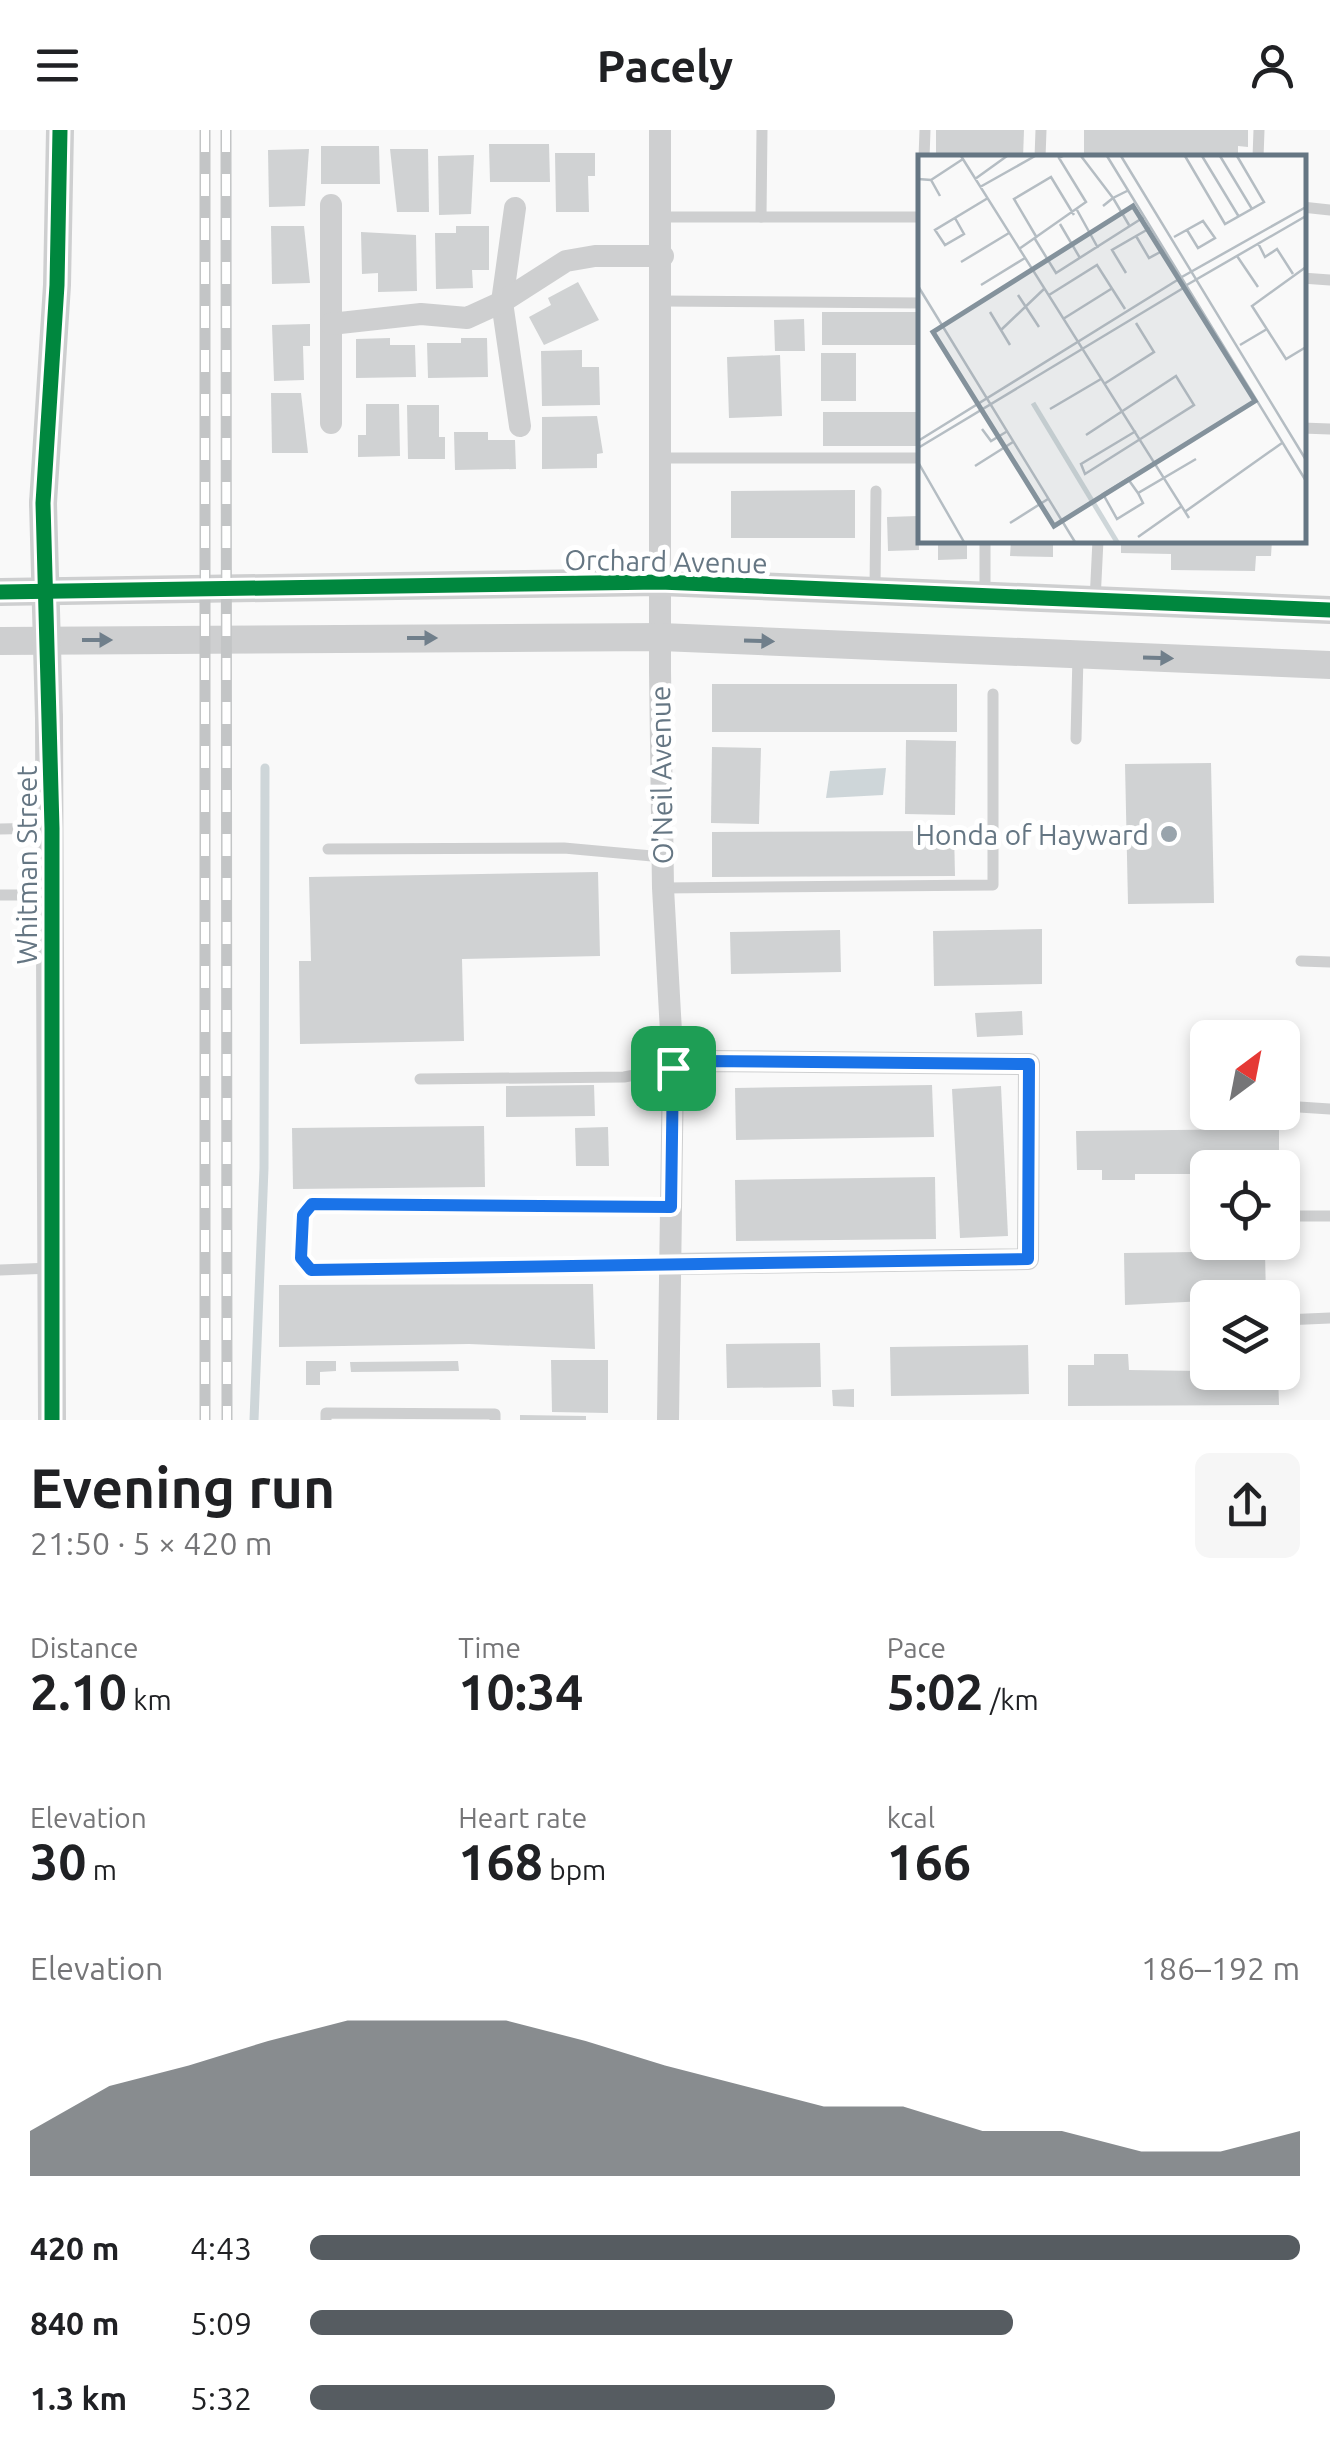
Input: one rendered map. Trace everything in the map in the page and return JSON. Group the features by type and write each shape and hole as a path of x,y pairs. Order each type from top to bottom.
{"street":[{"name":"Whitman Street","path":"52,1420 52,828 42,503 56,285 60,130"},
{"name":"O'Neil Avenue","path":"660,130 662,300 658,458 663,888 673,1068 668,1420"},
{"path":"331,205 331,423"},
{"path":"516,208 502,302 520,426"},
{"path":"330,324 421,314 467,318 502,302 566,261 595,256 662,256"},
{"name":"Orchard Avenue","path":"0,592 660,582 1330,610"},
{"path":"0,641 661,637 1330,665"},
{"path":"669,1264 1028,1259 1029,1064 700,1061 673,1068"}],"lane":[{"path":"761,218 762,130"},
{"path":"924,155 925,130"},
{"path":"1258,155 1259,130"},
{"path":"1305,207 1330,210"},
{"path":"660,217 918,217"},
{"path":"1305,278 1330,280"},
{"path":"662,300 918,303"},
{"path":"1305,428 1330,429"},
{"path":"658,458 918,458"},
{"path":"874,592 876,491"},
{"path":"985,542 985,596"},
{"path":"1096,601 1098,542"},
{"path":"1076,738 1078,655"},
{"path":"663,888 993,885 993,694"},
{"path":"0,830 52,828"},
{"path":"328,849 564,848 663,858"},
{"path":"0,895 52,895"},
{"path":"1301,962 1330,962"},
{"path":"420,1079 624,1077 673,1068"},
{"path":"1300,1107 1330,1109"},
{"path":"669,1264 311,1270 301,1258 303,1215 312,1204 671,1207"},
{"path":"1300,1216 1330,1216"},
{"path":"0,1270 52,1268"},
{"path":"1300,1319 1330,1318"},
{"path":"326,1420 326,1413 495,1414 495,1420"}],"shaded area":[{"path":"886,768 883,795 826,798 830,771"}],"building":[{"path":"936,130 1024,130 1023,155 936,155"},
{"path":"1084,130 1248,130 1248,147 1238,146 1238,155 1084,155"},
{"path":"489,144 549,144 550,182 490,182"},
{"path":"321,146 379,146 380,184 321,184"},
{"path":"309,149 305,206 269,207 268,150"},
{"path":"390,149 428,149 429,212 397,212"},
{"path":"555,153 595,153 595,176 588,176 589,212 556,212"},
{"path":"474,155 471,214 439,215 438,156"},
{"path":"271,226 304,226 310,283 272,284"},
{"path":"456,226 489,226 489,270 472,270 473,288 436,289 435,233 456,233"},
{"path":"361,232 416,235 417,291 378,292 378,273 362,274"},
{"path":"578,282 599,320 544,345 529,317 551,305 548,298"},
{"path":"822,312 918,312 918,345 822,345"},
{"path":"804,319 805,351 775,351 774,320"},
{"path":"310,324 310,346 303,346 304,380 274,381 272,325"},
{"path":"390,338 390,345 415,345 416,377 356,378 356,339"},
{"path":"461,338 487,338 488,377 428,378 427,343 461,343"},
{"path":"582,350 582,367 599,367 600,405 542,406 541,351"},
{"path":"821,353 856,353 856,401 821,401"},
{"path":"780,355 782,416 729,418 727,357"},
{"path":"271,393 301,393 308,453 272,453"},
{"path":"366,404 399,404 400,456 358,457 358,435 366,435"},
{"path":"407,405 439,405 439,437 445,437 445,459 408,459"},
{"path":"823,412 918,412 918,446 823,446"},
{"path":"597,416 603,453 597,454 597,468 542,469 542,417"},
{"path":"454,432 488,432 488,440 515,440 516,469 455,470"},
{"path":"855,490 855,538 731,538 731,491"},
{"path":"918,516 919,550 888,551 887,517"},
{"path":"938,542 967,542 967,559 938,560"},
{"path":"1011,542 1053,542 1053,557 1010,556"},
{"path":"1121,542 1272,542 1271,556 1256,556 1255,571 1171,570 1171,554 1121,553"},
{"path":"712,684 957,684 957,732 712,732"},
{"path":"906,740 956,741 955,815 905,814"},
{"path":"712,747 761,748 759,824 711,823"},
{"name":"Honda of Hayward","path":"1211,763 1214,903 1128,904 1125,764"},
{"path":"954,831 955,876 712,877 712,832"},
{"path":"598,872 600,956 462,959 464,1041 300,1044 299,961 311,961 309,877"},
{"path":"1042,929 1042,984 934,986 933,931"},
{"path":"840,930 841,972 731,974 730,932"},
{"path":"1022,1011 1023,1035 977,1037 975,1013"},
{"path":"594,1085 595,1116 506,1117 506,1086"},
{"path":"932,1085 934,1137 736,1140 735,1088"},
{"path":"1001,1086 1008,1236 960,1238 952,1089"},
{"path":"484,1126 485,1187 293,1189 292,1128"},
{"path":"608,1127 609,1166 576,1166 575,1128"},
{"path":"1279,1130 1279,1150 1190,1150 1190,1174 1135,1174 1135,1180 1102,1180 1102,1170 1077,1170 1076,1131"},
{"path":"935,1177 936,1239 736,1241 735,1180"},
{"path":"1190,1252 1190,1260 1265,1260 1266,1280 1190,1280 1190,1302 1125,1305 1124,1253"},
{"path":"593,1284 595,1349 469,1344 279,1347 279,1285"},
{"path":"820,1343 821,1387 727,1388 726,1344"},
{"path":"1028,1345 1029,1394 891,1396 890,1347"},
{"path":"1094,1354 1128,1354 1129,1370 1190,1371 1190,1390 1279,1390 1279,1405 1068,1406 1068,1365 1094,1365"},
{"path":"551,1360 608,1360 608,1413 552,1412"},
{"path":"306,1361 336,1361 336,1371 320,1372 320,1385 306,1385"},
{"path":"458,1361 459,1371 351,1372 350,1362"},
{"path":"854,1389 854,1407 833,1406 832,1390"},
{"path":"520,1415 586,1416 586,1420 520,1420"}],"waterway":[{"path":"254,1420 264,1168 265,768"}],"railway":[{"path":"205,130 205,1420"},
{"path":"226,130 227,1420"}],"cycle path":[{"path":"52,1420 52,828 43,503 57,285 60,130"},
{"path":"0,592 660,582 1330,610"}],"place":[{"name":"Honda of Hayward","path":"1169,834"}],"route":[{"path":"700,1061 1029,1064 1028,1259 311,1270 304,1264 303,1215 312,1204 671,1207 673,1068 700,1061"}]}
